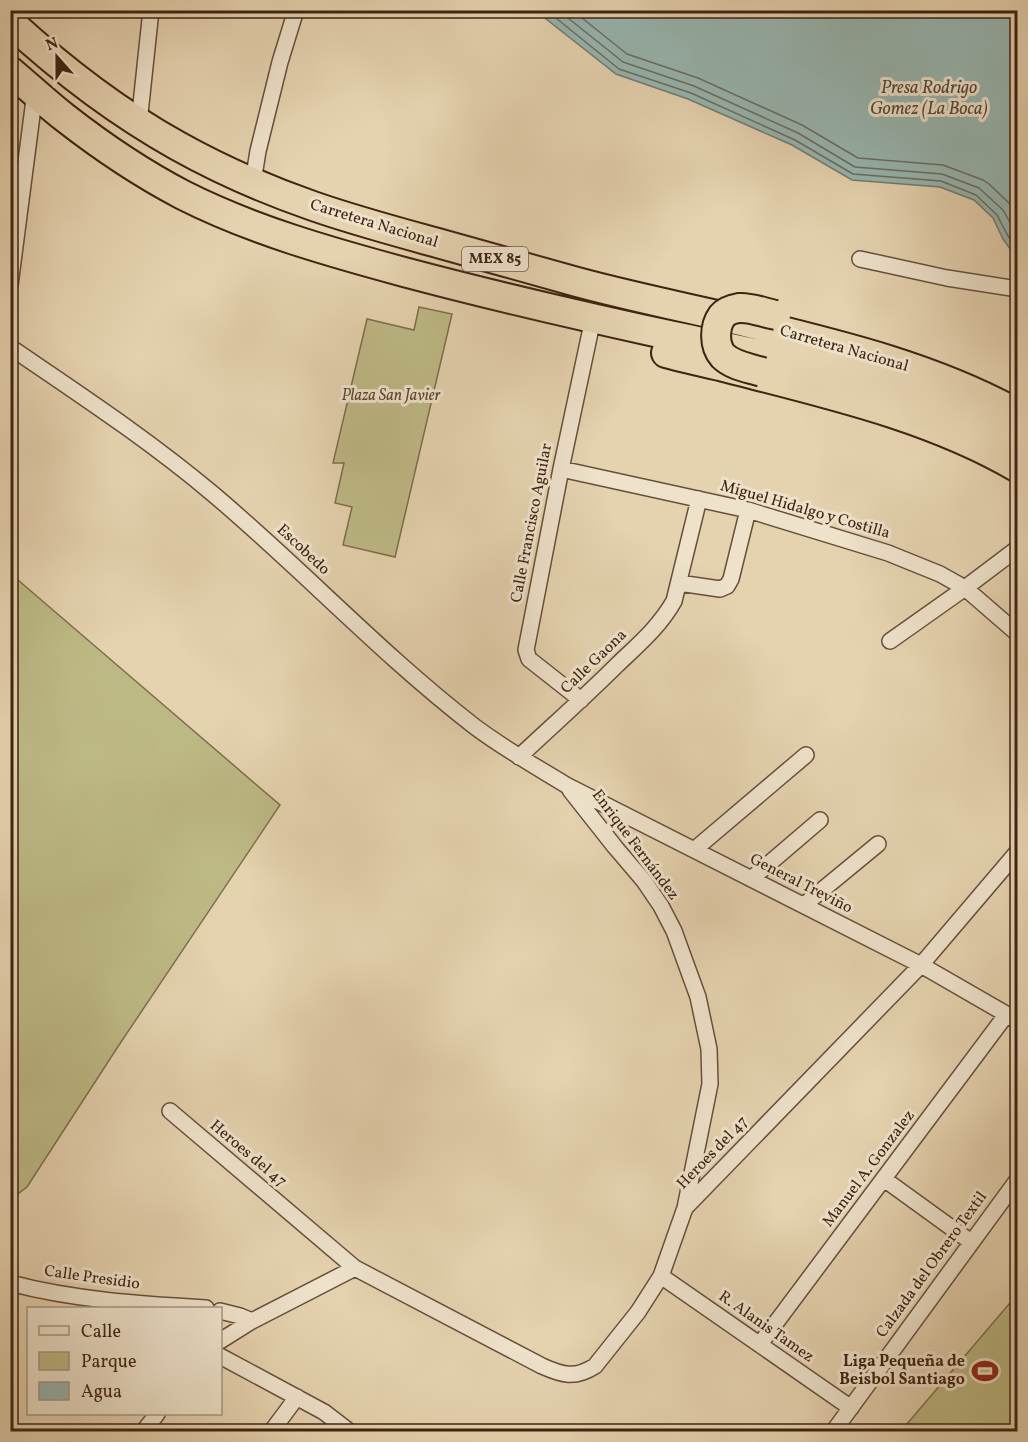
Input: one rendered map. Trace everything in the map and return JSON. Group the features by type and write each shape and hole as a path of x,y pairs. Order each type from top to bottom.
{"highway":[{"name":"Carretera Nacional","path":"10,22 64,69 139,123 203,159 324,210 568,279 850,348 927,373 1017,414"},
{"name":"Carretera Nacional","path":"10,71 64,117 146,174 185,196 311,245 581,321 806,364 919,397 1017,441"},
{"path":"1017,399 915,353 870,338 745,308 726,313 719,323 718,350 728,360 762,372 795,378 898,406 937,421 1017,460"},
{"name":"MEX 85","path":"581,321 606,335 894,414 929,426 1005,460 1017,468"}],"street":[{"path":"139,123 151,10"},
{"path":"253,182 258,151 282,54 296,10"},
{"path":"10,285 35,92"},
{"path":"860,259 947,278 1017,289"},
{"name":"Calle Francisco Aguilar","path":"581,321 561,469 526,650 529,659 581,700"},
{"name":"Escobedo","path":"10,347 124,425 212,492 435,694 476,727 519,757 566,785"},
{"name":"Miguel Hidalgo y Costilla","path":"561,469 747,510 888,553 940,574 965,588 1017,634"},
{"name":"Calle Gaona","path":"519,757 654,629 667,613 674,601 699,499"},
{"path":"679,583 720,589 728,584 747,510"},
{"path":"890,641 1017,548"},
{"path":"694,850 806,755"},
{"name":"General Treviño","path":"566,785 921,965 1012,1018"},
{"name":"Enrique Fernández","path":"566,785 644,881 661,906 674,931 698,997 709,1049 710,1084 684,1208"},
{"path":"751,879 820,820"},
{"path":"804,905 878,844"},
{"name":"Heroes del 47","path":"170,1111 355,1269 542,1366 570,1375 586,1371 595,1366 638,1312 661,1276 684,1208 921,965 1017,851"},
{"name":"Manuel A. Gonzalez","path":"760,1344 884,1179 1012,1018"},
{"path":"884,1179 971,1242"},
{"name":"Calzada del Obrero Textil","path":"833,1431 1017,1179"},
{"path":"222,1340 252,1321 355,1269"},
{"name":"R. Alanis Tamez","path":"661,1276 851,1408"},
{"name":"Calle Presidio","path":"10,1283 78,1297 194,1307"},
{"path":"222,1312 252,1321"},
{"path":"222,1357 324,1412 350,1431"},
{"path":"271,1431 297,1397"},
{"path":"143,1431 155,1415"}],"green space":[{"name":"Plaza San Javier","path":"419,307 452,314 395,557 343,545 352,507 335,503 344,463 333,463 367,319 414,330"},
{"path":"11,574 280,805 27,1187 11,1199"},
{"name":"Liga Pequeña de Beisbol Santiago","path":"1009,1304 1017,1311 1017,1431 901,1431"}],"water":[{"name":"Presa Rodrigo Gomez (La Boca)","path":"536,11 1017,11 1017,258 1003,239 993,218 974,200 940,187 852,180 792,145 688,99 616,74"}],"place":[{"name":"Liga Pequeña de Beisbol Santiago","path":"985,1371"}]}
